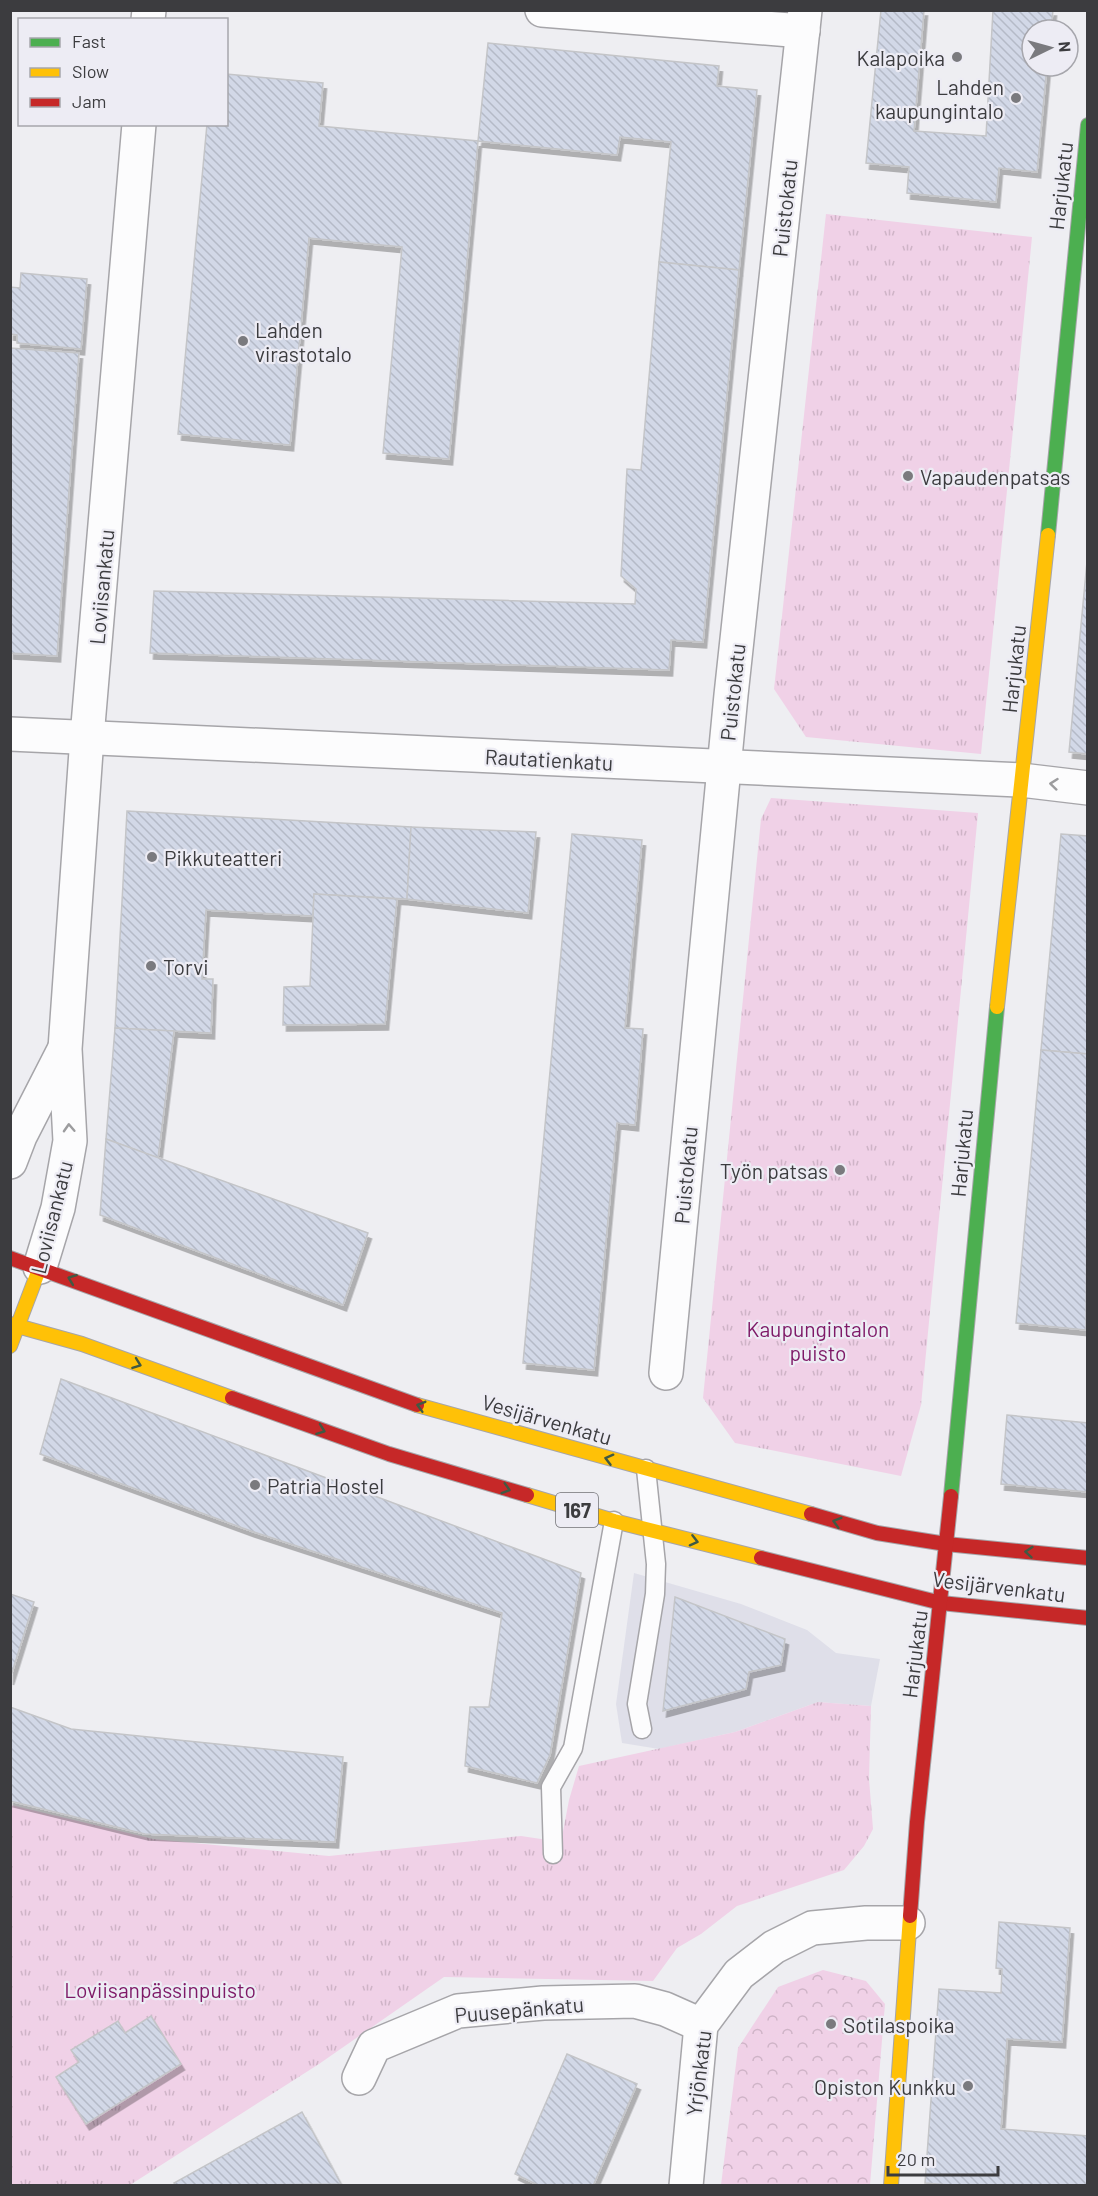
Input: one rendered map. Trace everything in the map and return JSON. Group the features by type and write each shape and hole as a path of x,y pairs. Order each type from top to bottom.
{"main road":[{"name":"Harjukatu","path":"891,2186 917,1822 941,1603 989,1080 1088,125"},
{"name":"Vesijärvenkatu","path":"25,1263 398,1399 646,1469 877,1533 946,1544 1088,1558"},
{"name":"Loviisankatu","path":"10,1346 25,1263"},
{"name":"Vesijärvenkatu","path":"15,1325 82,1344 390,1454 614,1521 941,1603 1088,1618"}],"street":[{"path":"542,10 804,21"},
{"name":"Puistokatu","path":"666,1373 724,767 804,21"},
{"name":"Loviisankatu","path":"25,1263 58,1208 70,1141 65,1049 87,737 140,126"},
{"name":"Rautatienkatu","path":"10,734 1021,780 1088,788"},
{"name":"Loviisankatu","path":"10,1162 20,1136 65,1049"},
{"name":"Yrjönkatu","path":"687,2186 701,2025 739,1974 774,1947 812,1928 908,1923"},
{"name":"Puusepänkatu","path":"359,2078 374,2046 458,2011 543,2003 635,2001 665,2009 701,2025"}],"lane":[{"path":"642,1729 638,1704 655,1594 654,1531 646,1469"},
{"path":"553,1854 551,1787 573,1748 614,1521"}],"shaded area":[{"path":"634,1573 741,1604 807,1630 836,1653 880,1659 871,1706 818,1702 735,1732 659,1749 622,1743 616,1704"}],"green space":[{"path":"826,214 1032,237 981,754 806,737 774,689"},
{"name":"Kaupungintalon puisto","path":"771,798 978,813 921,1405 901,1476 735,1443 703,1398 761,819"},
{"name":"Loviisanpässinpuisto","path":"818,1702 871,1706 869,1779 873,1829 864,1846 844,1870 737,1906 701,1934 677,1948 653,1981 444,1977 319,2064 130,2185 11,2186 11,1805 153,1839 329,1856 521,1836 561,1842 569,1800 579,1766 735,1732"},
{"path":"823,1970 866,1981 885,2004 870,2185 721,2185 738,2048 778,1987"}],"building":[{"name":"Lahden kaupungintalo","path":"881,10 924,10 914,131 986,136 993,10 1053,10 1052,18 1020,18 1020,78 1046,78 1037,172 999,168 996,202 907,193 909,167 866,163"},
{"path":"488,43 719,66 717,86 757,90 739,270 659,262 671,142 620,137 617,155 478,141"},
{"name":"Lahden virastotalo","path":"228,74 323,83 319,126 478,141 449,459 383,453 402,247 309,238 290,445 178,434 207,126 228,126"},
{"path":"659,262 739,270 703,642 671,640 669,670 150,653 154,591 635,604 636,589 621,576 627,469 641,470"},
{"path":"21,273 87,279 81,349 17,343 17,335 10,334 10,287 20,288"},
{"path":"10,348 79,353 57,656 10,653"},
{"path":"1088,551 1088,754 1069,752"},
{"path":"127,811 411,827 407,899 314,894 313,916 206,910 202,979 213,979 211,1033 115,1028"},
{"path":"411,827 536,832 528,913 407,899"},
{"path":"572,834 642,840 625,1028 643,1029 635,1125 617,1123 594,1370 523,1363"},
{"path":"1061,834 1088,836 1088,1054 1041,1050"},
{"path":"314,894 397,899 385,1024 283,1025 284,987 310,986"},
{"path":"115,1028 174,1031 158,1158 106,1139"},
{"path":"1041,1050 1088,1054 1086,1330 1016,1323"},
{"path":"106,1139 368,1233 343,1305 100,1215"},
{"path":"61,1379 581,1573 550,1755 537,1783 465,1766 470,1707 489,1707 502,1613 251,1531 40,1454"},
{"path":"1007,1415 1088,1423 1088,1492 1001,1484"},
{"path":"10,1594 34,1602 10,1679"},
{"path":"675,1597 785,1639 781,1665 749,1672 746,1689 663,1711"},
{"path":"10,1707 71,1729 343,1757 335,1842 145,1834 10,1801"},
{"name":"Opiston Kunkku","path":"999,1922 1070,1928 1062,2042 1007,2039 1001,2129 1088,2136 1088,2186 962,2186 925,2183 939,1989 1001,1993 1002,1969 996,1968"},
{"path":"151,2016 181,2064 86,2124 56,2077 79,2062 71,2050 118,2021 125,2033"},
{"path":"567,2054 637,2084 593,2186 540,2186 515,2174"},
{"path":"302,2112 341,2184 176,2186 174,2183"}],"traffic: fast":[{"path":"1048,535 1088,125"},
{"path":"951,1496 997,1007"}],"traffic: slow":[{"path":"997,1007 1048,535"},
{"path":"10,1346 40,1267"},
{"path":"10,1324 82,1344 232,1398"},
{"path":"417,1405 811,1514"},
{"path":"527,1495 614,1521 761,1558"},
{"path":"891,2186 910,1916"}],"traffic: jam":[{"path":"10,1258 417,1405"},
{"path":"232,1398 389,1454 527,1495"},
{"path":"910,1916 917,1822 951,1496"},
{"path":"811,1514 877,1533 946,1544 1088,1558"},
{"path":"761,1558 941,1603 1088,1618"}],"place":[{"name":"Kalapoika","path":"957,57"},
{"name":"Lahden kaupungintalo","path":"1016,98"},
{"name":"Lahden virastotalo","path":"243,341"},
{"name":"Vapaudenpatsas","path":"908,476"},
{"name":"Pikkuteatteri","path":"152,857"},
{"name":"Torvi","path":"151,966"},
{"name":"Työn patsas","path":"840,1170"},
{"name":"Patria Hostel","path":"255,1485"},
{"name":"Sotilaspoika","path":"831,2024"},
{"name":"Opiston Kunkku","path":"968,2086"}]}
